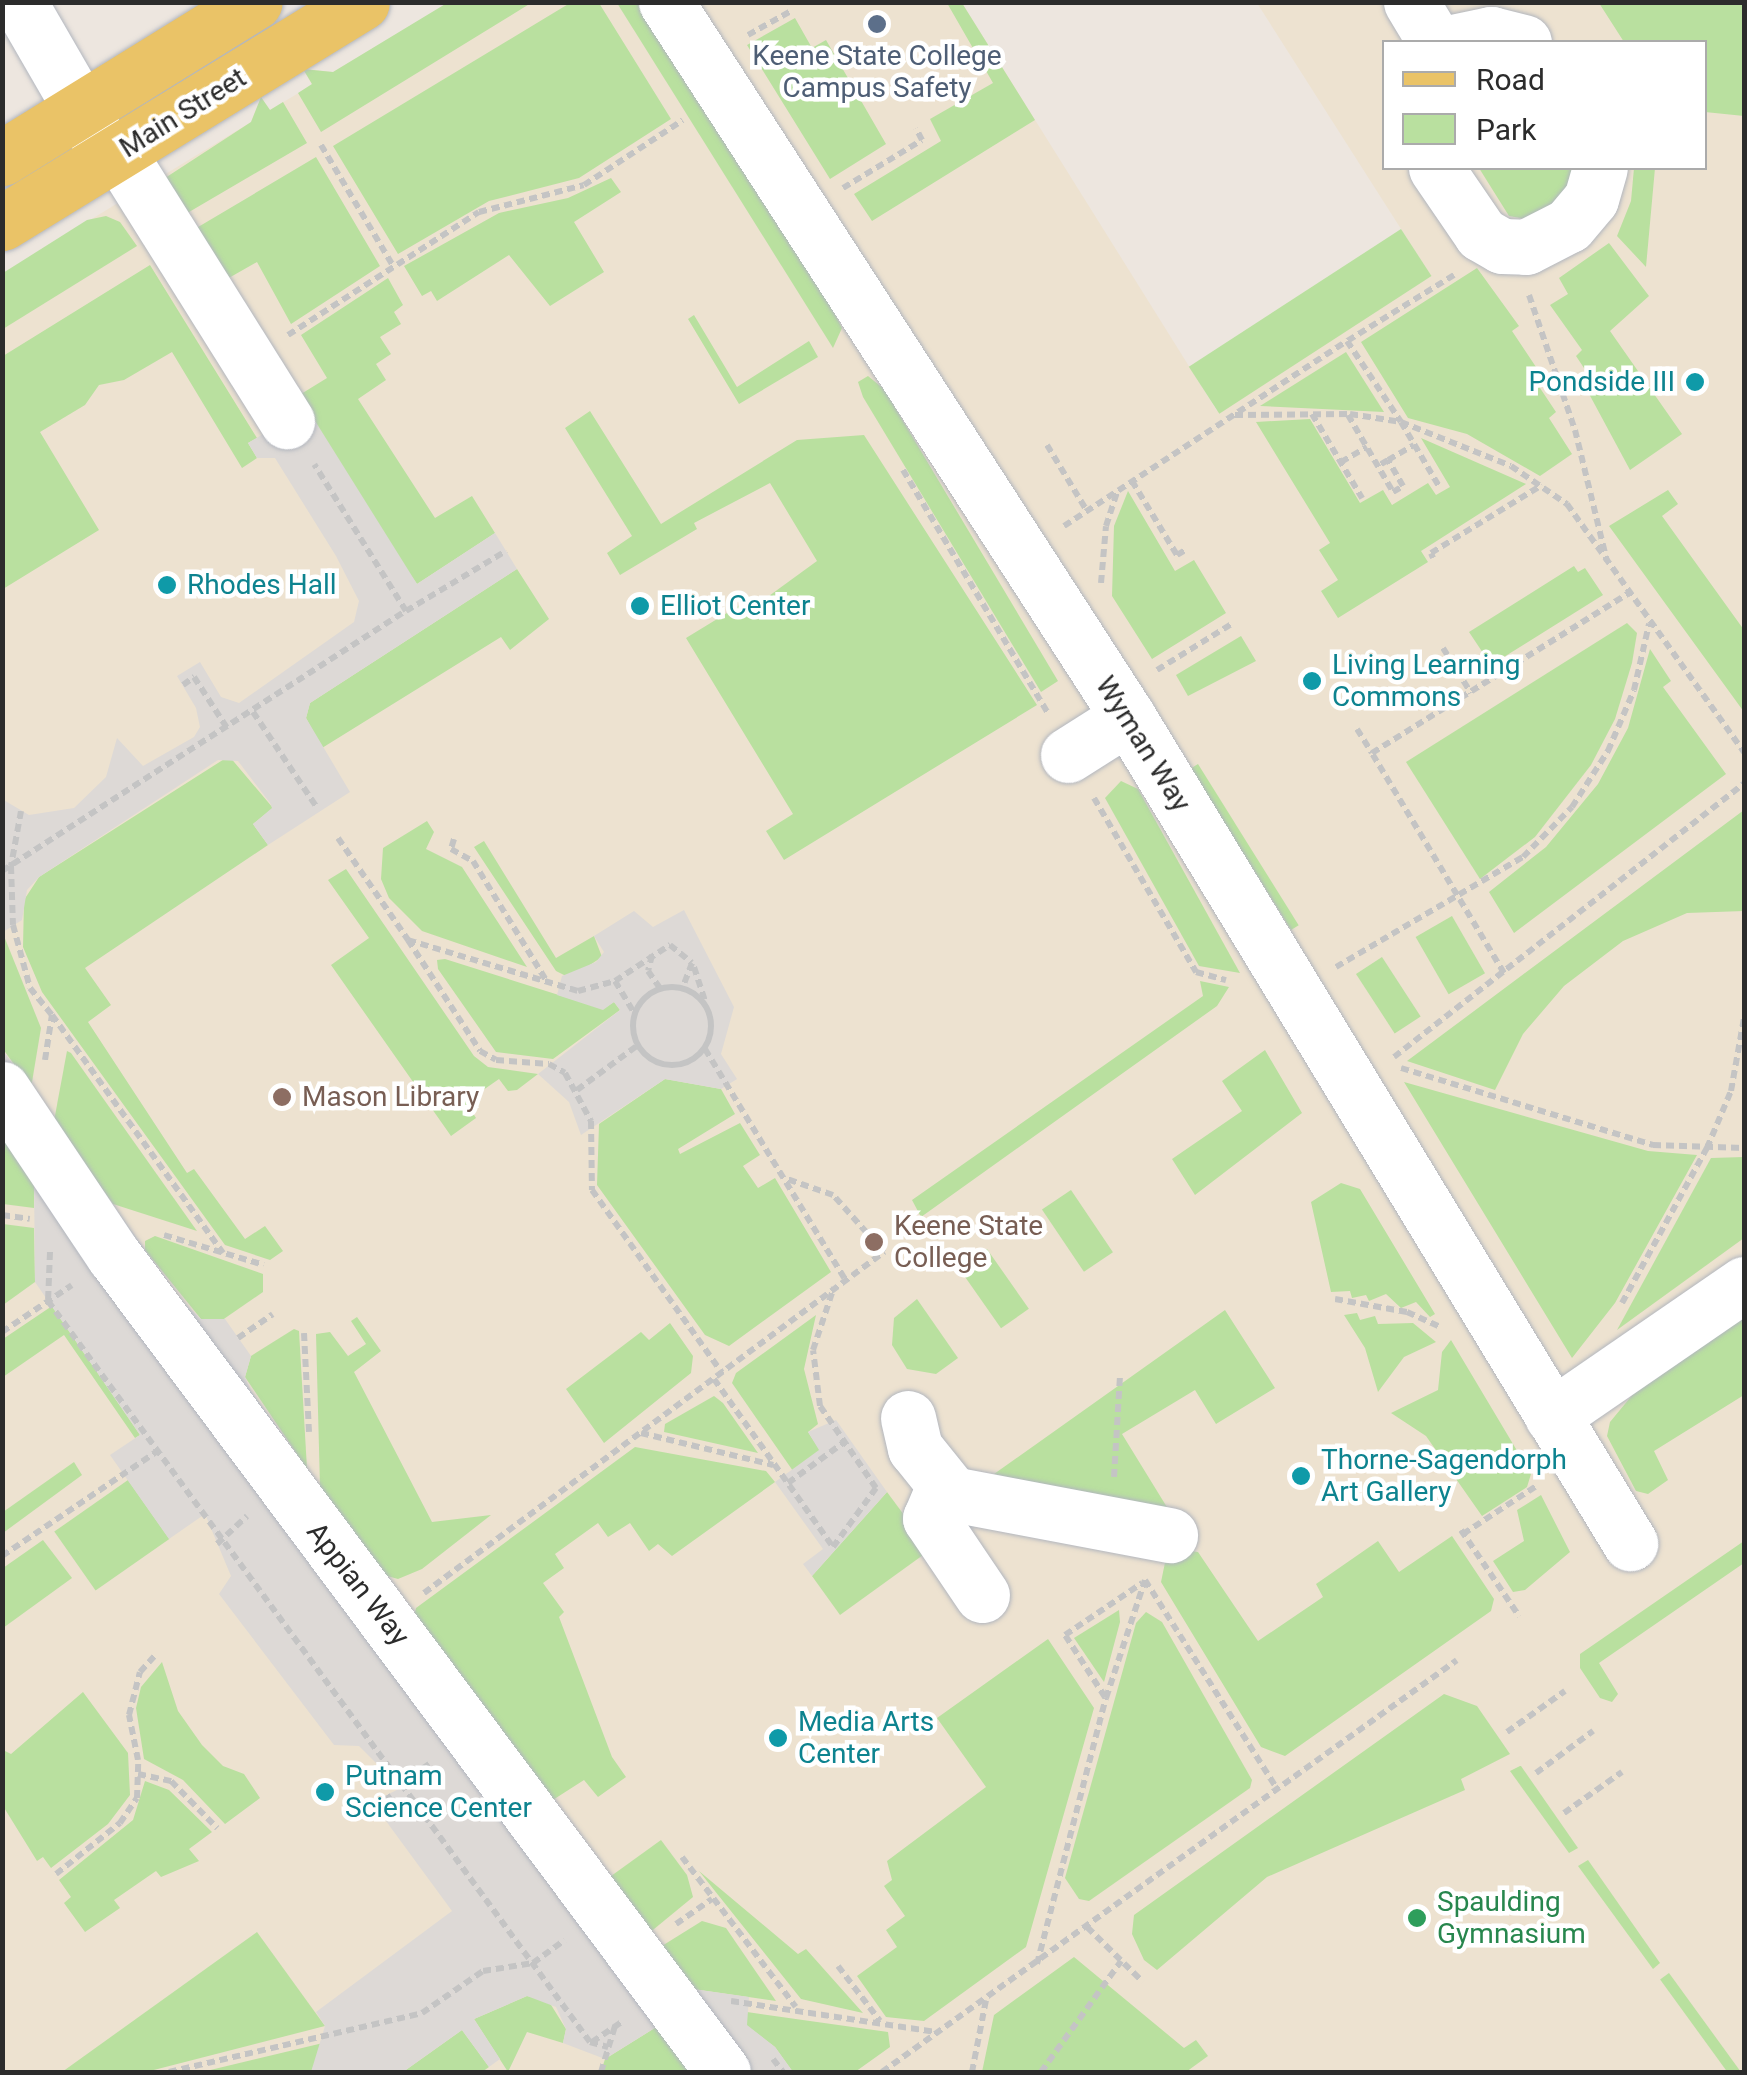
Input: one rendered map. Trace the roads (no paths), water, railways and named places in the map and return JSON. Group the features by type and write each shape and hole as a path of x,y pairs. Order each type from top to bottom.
{"main road":[{"name":"Main Street","path":"2,158 254,2"},
{"name":"Main Street","path":"2,222 362,2"}],"street":[{"path":"19,2 79,110 114,155 287,421"},
{"name":"Wyman Way","path":"666,2 1136,698 1350,1121 1552,1416 1630,1542"},
{"path":"1411,2 1434,40"},
{"path":"1462,40 1491,34 1516,40"},
{"path":"1437,170 1481,234 1502,246 1526,247 1568,226 1591,199 1599,170"},
{"path":"1068,755 1136,698"},
{"name":"Appian Way","path":"2,1089 34,1137 136,1244 387,1620 722,2072"},
{"path":"1552,1416 1744,1284"},
{"path":"908,1418 910,1438 943,1488 1158,1558"},
{"path":"943,1488 930,1518 982,1595"}],"place":[{"name":"Keene State College Campus Safety","path":"877,24"},
{"name":"Pondside III","path":"1695,382"},
{"name":"Rhodes Hall","path":"167,585"},
{"name":"Elliot Center","path":"640,606"},
{"name":"Living Learning Commons","path":"1312,681"},
{"name":"Mason Library","path":"282,1097"},
{"name":"Keene State College","path":"874,1242"},
{"name":"Thorne-Sagendorph Art Gallery","path":"1301,1476"},
{"name":"Media Arts Center","path":"778,1738"},
{"name":"Putnam Science Center","path":"325,1792"},
{"name":"Spaulding Gymnasium","path":"1417,1918"}]}
